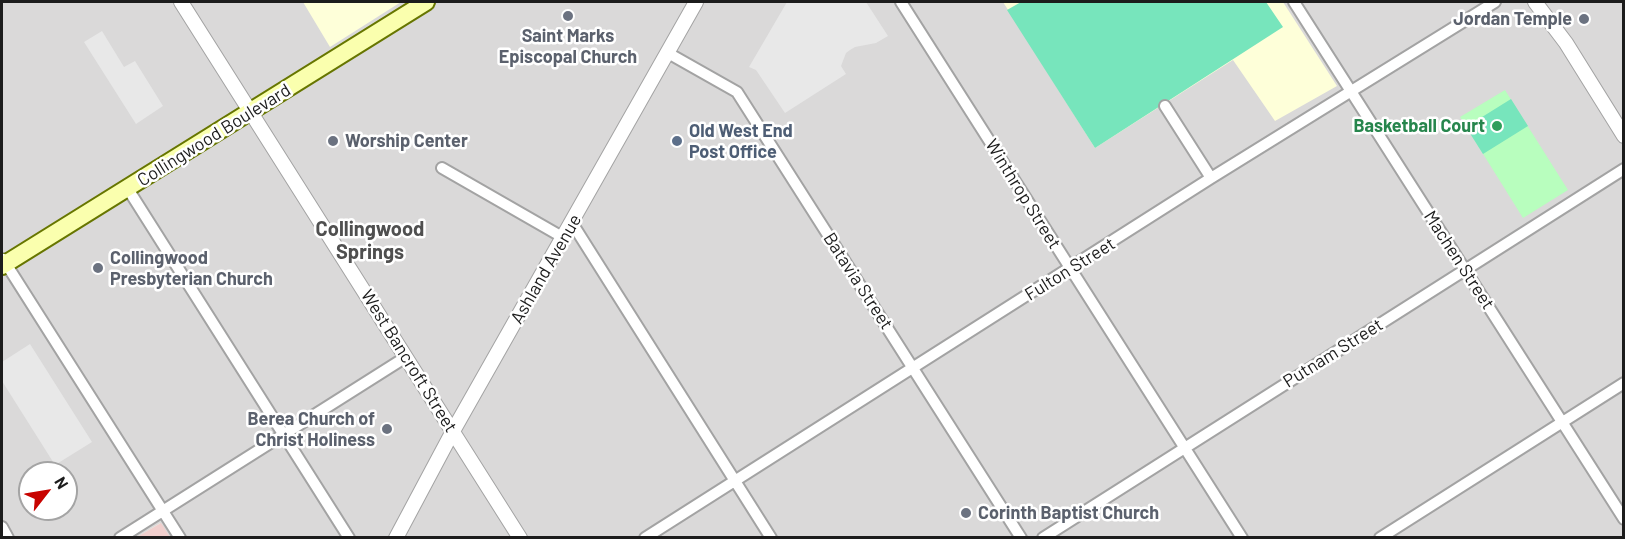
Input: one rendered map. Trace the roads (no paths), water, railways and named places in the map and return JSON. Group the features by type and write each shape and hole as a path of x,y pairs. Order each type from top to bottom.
{"main road":[{"name":"Collingwood Boulevard","path":"3,262 128,189 426,2"}],"street":[{"name":"West Bancroft Street","path":"181,2 520,537"},
{"name":"Ashland Avenue","path":"396,537 453,431 696,2"},
{"name":"Winthrop Street","path":"901,2 1242,537"},
{"name":"Machen Street","path":"1294,2 1623,519"},
{"name":"Fulton Street","path":"645,537 1350,90 1495,2"},
{"path":"1535,2 1566,43 1623,136"},
{"name":"Batavia Street","path":"668,53 737,92 1021,537"},
{"path":"1165,106 1211,178"},
{"path":"442,168 564,238"},
{"name":"Putnam Street","path":"1043,537 1623,169"},
{"path":"128,189 349,537"},
{"path":"572,223 771,537"},
{"path":"3,262 180,537"},
{"path":"120,537 406,357"},
{"path":"1380,537 1623,383"},
{"path":"2,527 8,537"}],"place":[{"name":"Saint Marks Episcopal Church","path":"568,16"},
{"name":"Jordan Temple","path":"1584,19"},
{"name":"Basketball Court","path":"1497,126"},
{"name":"Worship Center","path":"333,141"},
{"name":"Old West End Post Office","path":"677,141"},
{"name":"Collingwood Presbyterian Church","path":"98,268"},
{"name":"Berea Church of Christ Holiness","path":"387,429"},
{"name":"Corinth Baptist Church","path":"966,513"}],"district":[{"name":"Collingwood Springs","path":"370,240"}]}
